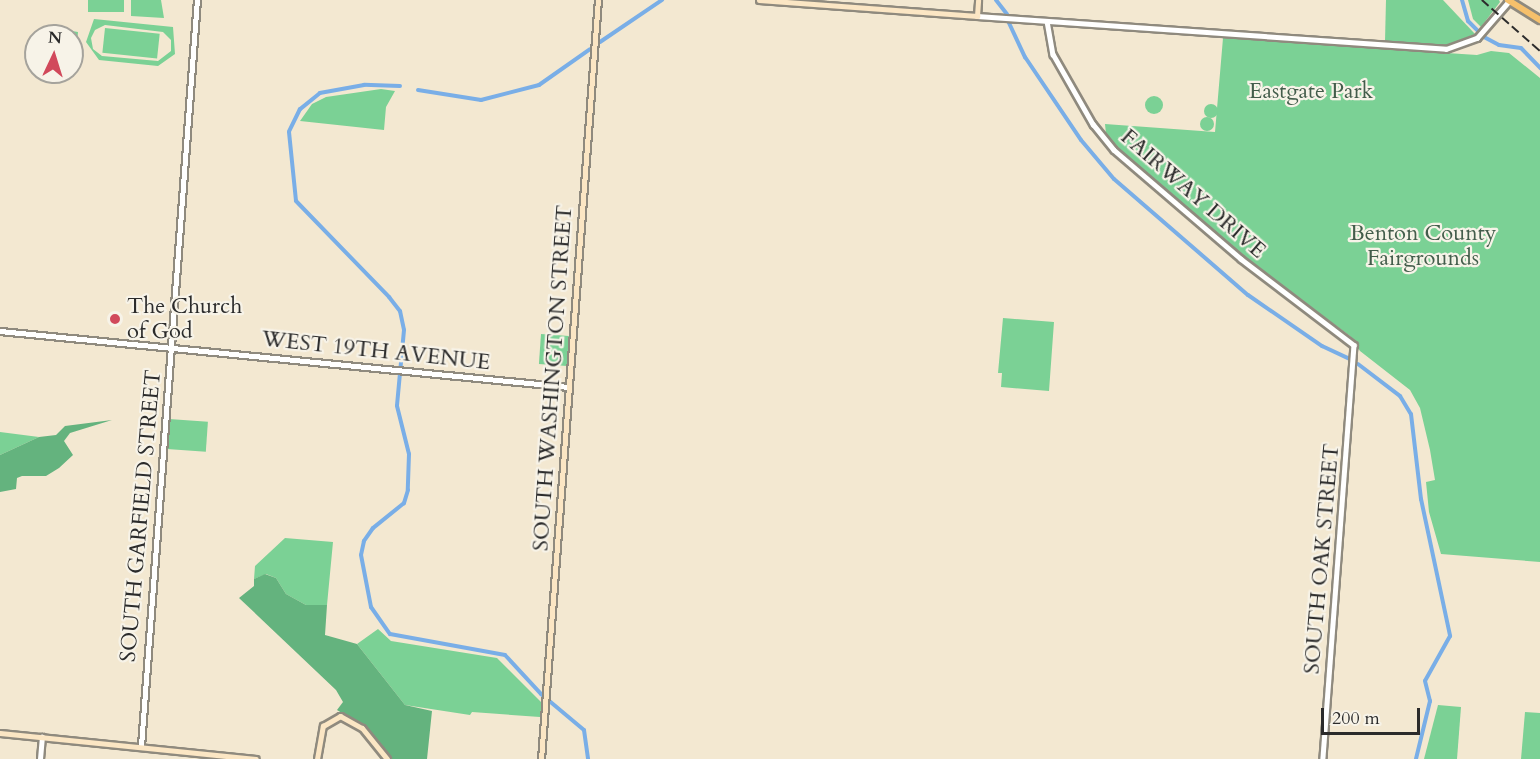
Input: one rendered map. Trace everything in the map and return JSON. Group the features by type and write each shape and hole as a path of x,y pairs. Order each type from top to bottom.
{"main road":[{"name":"SOUTH WASHINGTON STREET","path":"541,759 598,0"},
{"path":"759,0 977,16 978,0"},
{"path":"1506,0 1540,20"},
{"path":"317,759 322,729 336,717 362,728 387,759"},
{"path":"0,733 256,759"}],"street":[{"name":"SOUTH GARFIELD STREET","path":"141,747 197,0"},
{"path":"977,16 1446,49 1471,42 1502,10 1506,0"},
{"name":"FAIRWAY DRIVE","path":"1047,21 1053,54 1090,119 1114,150 1241,259 1348,338 1354,347 1354,361"},
{"name":"WEST 19TH AVENUE","path":"0,331 569,387"},
{"name":"SOUTH OAK STREET","path":"1323,759 1354,361"},
{"path":"40,759 42,737"}],"green space":[{"path":"88,0 124,0 124,12 88,12"},
{"path":"131,0 161,0 164,18 131,16"},
{"path":"1386,0 1443,0 1475,34 1448,45 1385,41"},
{"path":"1468,0 1499,0 1500,2 1481,27 1473,19"},
{"path":"94,19 173,27 175,54 158,66 99,60 86,42","holes":["105,25 163,32 171,40 171,51 158,61 102,56 93,49 91,38 95,30"]},
{"path":"105,28 160,34 157,59 102,53"},
{"name":"Benton County Fairgrounds","path":"1223,38 1477,55 1491,51 1509,53 1540,78 1540,562 1441,554 1429,512 1426,482 1435,480 1430,450 1420,408 1410,390 1360,351 1350,336 1247,260 1126,156 1106,134 1105,124 1215,132"},
{"path":"381,89 395,91 386,107 384,130 300,121 312,104 326,97"},
{"path":"1150,96 1158,96 1163,101 1161,112 1150,114 1145,109 1145,101"},
{"path":"1211,104 1216,106 1218,111 1216,116 1211,118 1206,116 1204,111 1206,106"},
{"path":"1207,117 1212,119 1214,124 1212,129 1207,131 1202,129 1200,124 1202,119"},
{"path":"1003,318 1054,322 1049,391 1001,387 1002,373 998,373"},
{"path":"541,334 569,336 567,366 539,364"},
{"path":"169,419 208,422 206,452 167,449"},
{"path":"112,420 70,433 64,441 73,455 59,468 46,476 17,478 16,489 0,492 0,455 39,437 56,435 65,426"},
{"path":"0,432 39,437 0,455"},
{"path":"285,538 333,542 327,605 306,605 286,594 276,578 266,574 254,579 255,566"},
{"path":"265,574 276,578 286,594 306,605 327,605 325,635 357,644 405,705 432,711 427,759 392,759 369,730 337,710 343,702 336,690 239,598 254,586 254,579"},
{"path":"378,629 391,641 497,658 542,703 540,717 472,712 470,715 405,705 357,644"},
{"path":"1438,705 1461,707 1457,759 1424,759"},
{"path":"1525,712 1540,713 1540,759 1521,759"}],"waterway":[{"path":"600,42 662,0"},
{"path":"996,0 1007,14"},
{"path":"1462,0 1468,21 1478,31"},
{"path":"1009,23 1025,57 1081,140 1114,179 1248,295 1322,346 1350,359"},
{"path":"1484,37 1499,45 1521,48 1540,68"},
{"path":"418,90 481,100 539,85 590,49"},
{"path":"400,86 364,85 320,93 300,109 289,132 296,201 389,297 400,311 404,330 397,406 409,454 408,490 404,503 373,528 364,541 361,555 371,607 390,634 505,655 541,694 584,730 588,759"},
{"path":"1358,364 1400,396 1411,414 1421,499 1450,636 1425,681 1430,701 1416,759"}],"railway":[{"path":"1482,0 1540,51"}],"place":[{"name":"The Church of God","path":"115,319"}],"park label":[{"name":"Eastgate Park","path":"1311,92"}]}
